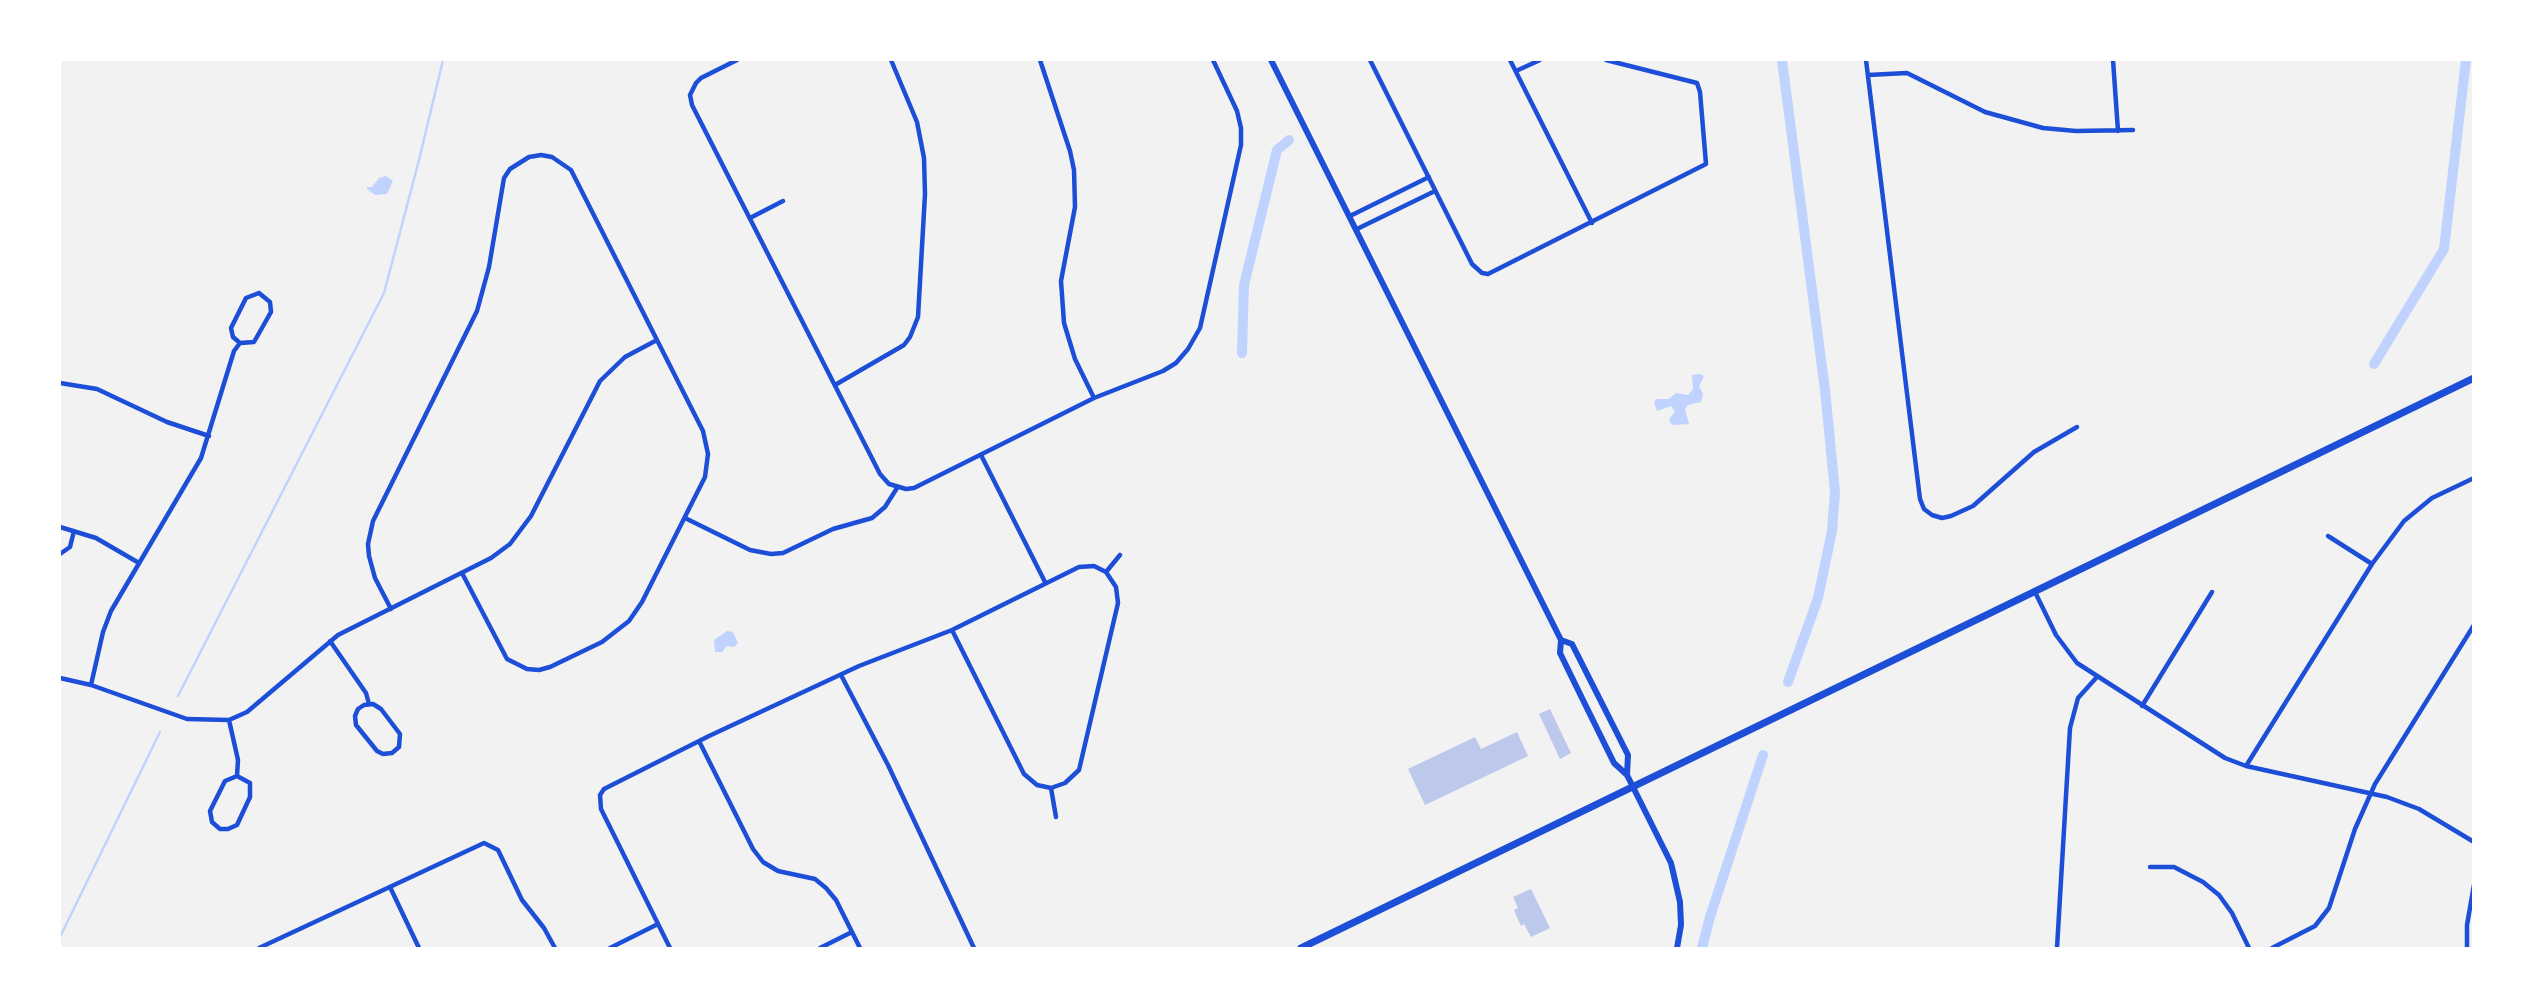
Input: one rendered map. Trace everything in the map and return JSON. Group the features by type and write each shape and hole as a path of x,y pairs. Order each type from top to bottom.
{"main road":[{"path":"1271,60 1561,640 1560,653 1614,762 1627,775 1671,863 1677,882 1681,925 1677,948"},
{"path":"1301,948 2473,378"},
{"path":"1561,640 1572,644 1628,755 1627,775"}],"street":[{"path":"737,60 701,78 692,89 692,105 880,474 897,488 914,488 1094,398 1164,371 1176,363 1188,349 1200,328 1241,145 1237,111 1213,60"},
{"path":"835,385 893,352 910,337 918,317 926,181 917,121 891,60"},
{"path":"1040,60 1070,151 1075,180 1075,207 1061,281 1064,323 1075,359 1094,398"},
{"path":"1370,60 1472,264 1482,273 1494,272 1706,164 1697,83 1606,60"},
{"path":"1510,60 1592,223"},
{"path":"1516,71 1540,60"},
{"path":"1866,60 1920,499 1924,509 1942,518 1973,506 2034,452 2077,427"},
{"path":"2113,60 2118,131"},
{"path":"1868,75 1907,73 1960,102 2043,128 2076,131 2133,130"},
{"path":"391,609 371,567 370,532 477,311 489,267 503,178 519,161 541,155 552,157 571,170 703,431 707,446 705,477 642,602 629,621 602,642 539,670 527,670 507,659 462,573"},
{"path":"1350,216 1429,177"},
{"path":"1357,229 1435,191"},
{"path":"750,218 783,201"},
{"path":"90,685 106,621 196,469 209,436 234,351 240,343 254,342 269,317 271,307 264,295 254,293 243,302 231,328 233,337 240,343"},
{"path":"60,678 90,685 187,719 229,720 255,707 279,683 330,641 492,558 518,535 531,516 600,381 625,357 657,340"},
{"path":"60,383 97,390 167,422 209,436"},
{"path":"981,455 1045,582"},
{"path":"2246,766 2372,564 2404,521 2432,498 2473,478"},
{"path":"685,518 750,550 759,553 783,553 833,529 872,518 885,508 897,488"},
{"path":"60,527 96,538 139,563"},
{"path":"60,554 70,547 74,531"},
{"path":"2328,536 2372,564"},
{"path":"1106,572 1120,555"},
{"path":"670,948 601,809 600,795 608,785 841,675 916,642 952,630 1045,582 1079,567 1094,566 1106,572 1116,587 1118,603 1079,770 1065,783 1051,788 1037,785 1024,774 952,630"},
{"path":"2035,591 2065,650 2077,663 2096,678 2225,758 2246,766 2409,804 2473,842"},
{"path":"2142,706 2212,592"},
{"path":"2272,948 2315,926 2329,908 2355,830 2371,794 2473,625"},
{"path":"330,641 366,693 369,704"},
{"path":"841,675 888,765 974,948"},
{"path":"2057,948 2070,729 2078,698 2096,678"},
{"path":"369,704 381,709 400,734 399,747 392,753 383,754 377,751 356,724 357,712 369,704"},
{"path":"229,720 238,760 237,776"},
{"path":"699,741 753,849 763,862 778,871 816,879 836,900 860,948"},
{"path":"237,776 250,783 251,793 237,825 220,829 212,822 210,811 225,781 237,776"},
{"path":"1051,788 1056,817"},
{"path":"259,948 479,844 489,844 498,850 522,900 544,928 555,948"},
{"path":"2150,866 2174,867 2203,882 2219,895 2232,913 2249,948"},
{"path":"2467,948 2467,925 2473,885"},
{"path":"390,887 419,948"},
{"path":"610,948 658,924"},
{"path":"820,948 852,932"}],"water":[{"path":"386,176 393,181 387,194 375,195 367,189 379,178"},
{"path":"1701,374 1704,377 1699,386 1703,394 1701,402 1688,405 1685,409 1689,424 1672,425 1669,419 1675,412 1671,406 1657,411 1654,402 1657,399 1669,399 1676,393 1688,395 1693,389 1692,375"},
{"path":"727,631 733,632 738,643 734,647 727,646 722,652 715,652 714,640"}],"building":[{"path":"1550,709 1571,753 1560,759 1539,714"},
{"path":"1517,732 1528,756 1425,805 1408,769 1475,737 1481,749"},
{"path":"1531,889 1550,928 1531,937 1524,924 1521,926 1514,910 1518,908 1513,897"}],"waterway":[{"path":"178,696 384,293 443,60"},
{"path":"1782,60 1825,390 1835,492 1832,531 1818,598 1788,682"},
{"path":"2374,364 2444,249 2466,60"},
{"path":"1242,353 1244,285 1277,150 1289,140"},
{"path":"60,937 160,732"},
{"path":"1702,948 1763,755"}]}
